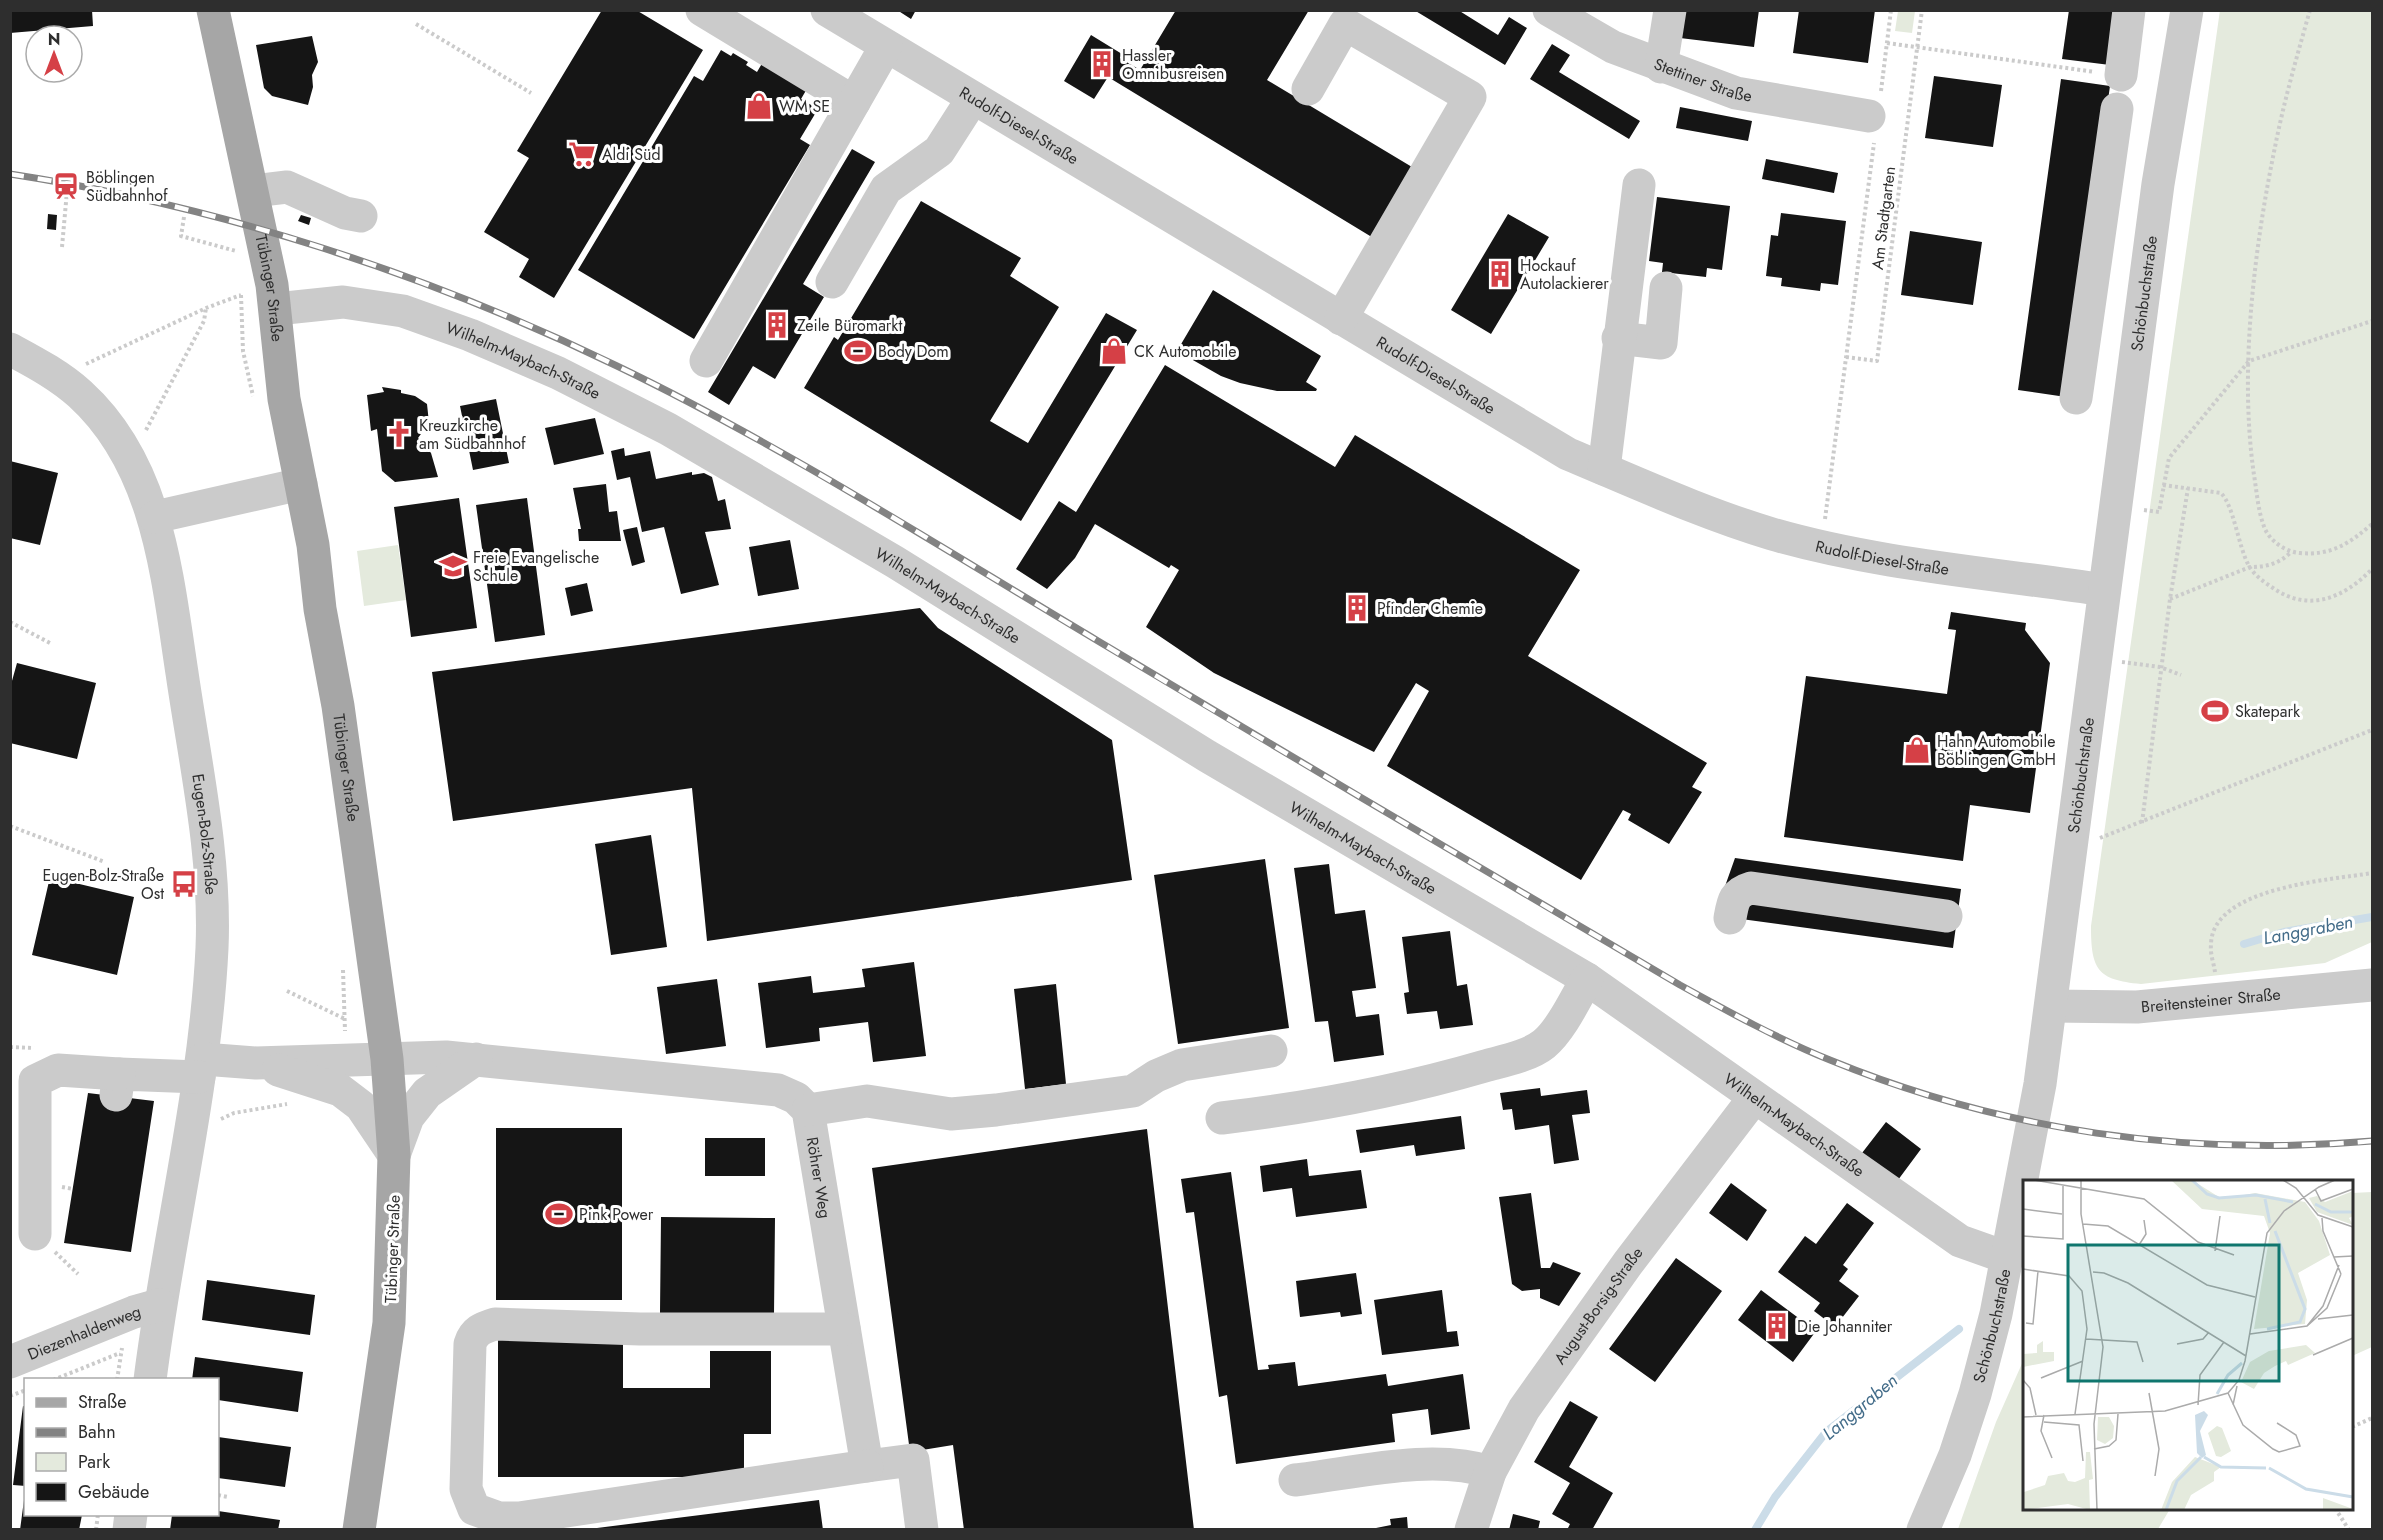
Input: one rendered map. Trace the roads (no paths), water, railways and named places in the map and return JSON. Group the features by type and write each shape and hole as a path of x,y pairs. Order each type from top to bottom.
{"main road":[{"name":"Tübinger Straße","path":"213,10 268,261 276,309 284,399 301,484 338,706 387,1059 394,1155 389,1323 358,1530"}],"street":[{"path":"702,10 854,102"},
{"name":"Rudolf-Diesel-Straße","path":"827,10 1568,454 1667,496 1770,533 1822,547 2104,590"},
{"name":"Stettiner Straße","path":"1549,10 1613,47 1661,67 1736,93 1874,117"},
{"path":"1661,67 1670,10"},
{"path":"2121,75 2129,10"},
{"name":"Schönbuchstraße","path":"1923,1530 1955,1455 1975,1394 2008,1258 2040,1084 2158,184 2187,10"},
{"path":"1308,89 1345,24 1470,97 1341,319"},
{"path":"706,361 886,46"},
{"path":"832,282 886,189 939,151 973,98"},
{"path":"2076,398 2117,109"},
{"path":"2108,178 2158,184"},
{"path":"1604,469 1618,338 1639,185"},
{"path":"253,191 287,187 345,213 361,216"},
{"path":"1618,338 1661,343 1666,288"},
{"name":"Wilhelm-Maybach-Straße","path":"276,309 343,302 403,311 470,335 615,400 780,493 1207,756 1587,980 1960,1241 2008,1258"},
{"name":"Eugen-Bolz-Straße","path":"10,349 50,371 81,394 128,455 154,517 161,542 205,833 212,909 201,1068 159,1305 150,1378"},
{"path":"154,517 301,484"},
{"path":"1730,918 1733,899 1740,891 1751,888 1947,916"},
{"path":"1222,1118 1324,1105 1403,1090 1516,1057 1544,1044 1569,1011 1587,980"},
{"name":"Breitensteiner Straße","path":"2050,1006 2137,1007 2373,985"},
{"path":"34,1234 35,1081 58,1070 117,1085 201,1068 256,1063 446,1057 778,1090 796,1098 808,1110 867,1101 951,1114 1133,1091 1155,1077 1182,1065 1271,1051"},
{"path":"394,1155 408,1117 427,1093 476,1059"},
{"path":"256,1063 340,1090 361,1106 394,1155"},
{"name":"August-Borsig-Straße","path":"1471,1530 1490,1472 1530,1400 1628,1263 1754,1098"},
{"name":"Röhrer Weg","path":"808,1110 867,1466"},
{"name":"Diezenhaldenweg","path":"30,1365 135,1312 159,1305"},
{"path":"843,1323 640,1329 495,1324 483,1327 473,1334 470,1344 466,1489 474,1509 499,1518 519,1518 913,1460 922,1530"},
{"path":"1295,1480 1437,1463 1466,1464 1490,1472"}],"waterway":[{"name":"Langgraben","path":"2244,944 2284,932 2372,917"},
{"name":"Langgraben","path":"1755,1530 1775,1497 1826,1432 1959,1329"}],"railway":[{"path":"10,174 167,205 321,248 397,273 472,302 617,366 800,463 1243,728 1680,985 1735,1015 1830,1060 1895,1085 1962,1105 2029,1121 2096,1133 2165,1141 2234,1145 2303,1145 2372,1141"}],"place":[{"name":"Hassler Omnibusreisen","path":"1102,64"},
{"name":"WM SE","path":"759,106"},
{"name":"Aldi Süd","path":"582,154"},
{"name":"Böblingen Südbahnhof","path":"66,186"},
{"name":"Hockauf Autolackierer","path":"1500,274"},
{"name":"Zeile Büromarkt","path":"777,325"},
{"name":"Body Dom","path":"858,351"},
{"name":"CK Automobile","path":"1114,351"},
{"name":"Kreuzkirche am Südbahnhof","path":"399,434"},
{"name":"Freie Evangelische Schule","path":"453,566"},
{"name":"Pfinder Chemie","path":"1357,608"},
{"name":"Skatepark","path":"2215,711"},
{"name":"Hahn Automobile Böblingen GmbH","path":"1917,750"},
{"name":"Eugen-Bolz-Straße Ost","path":"184,884"},
{"name":"Pink Power","path":"559,1214"},
{"name":"Die Johanniter","path":"1777,1326"}]}
